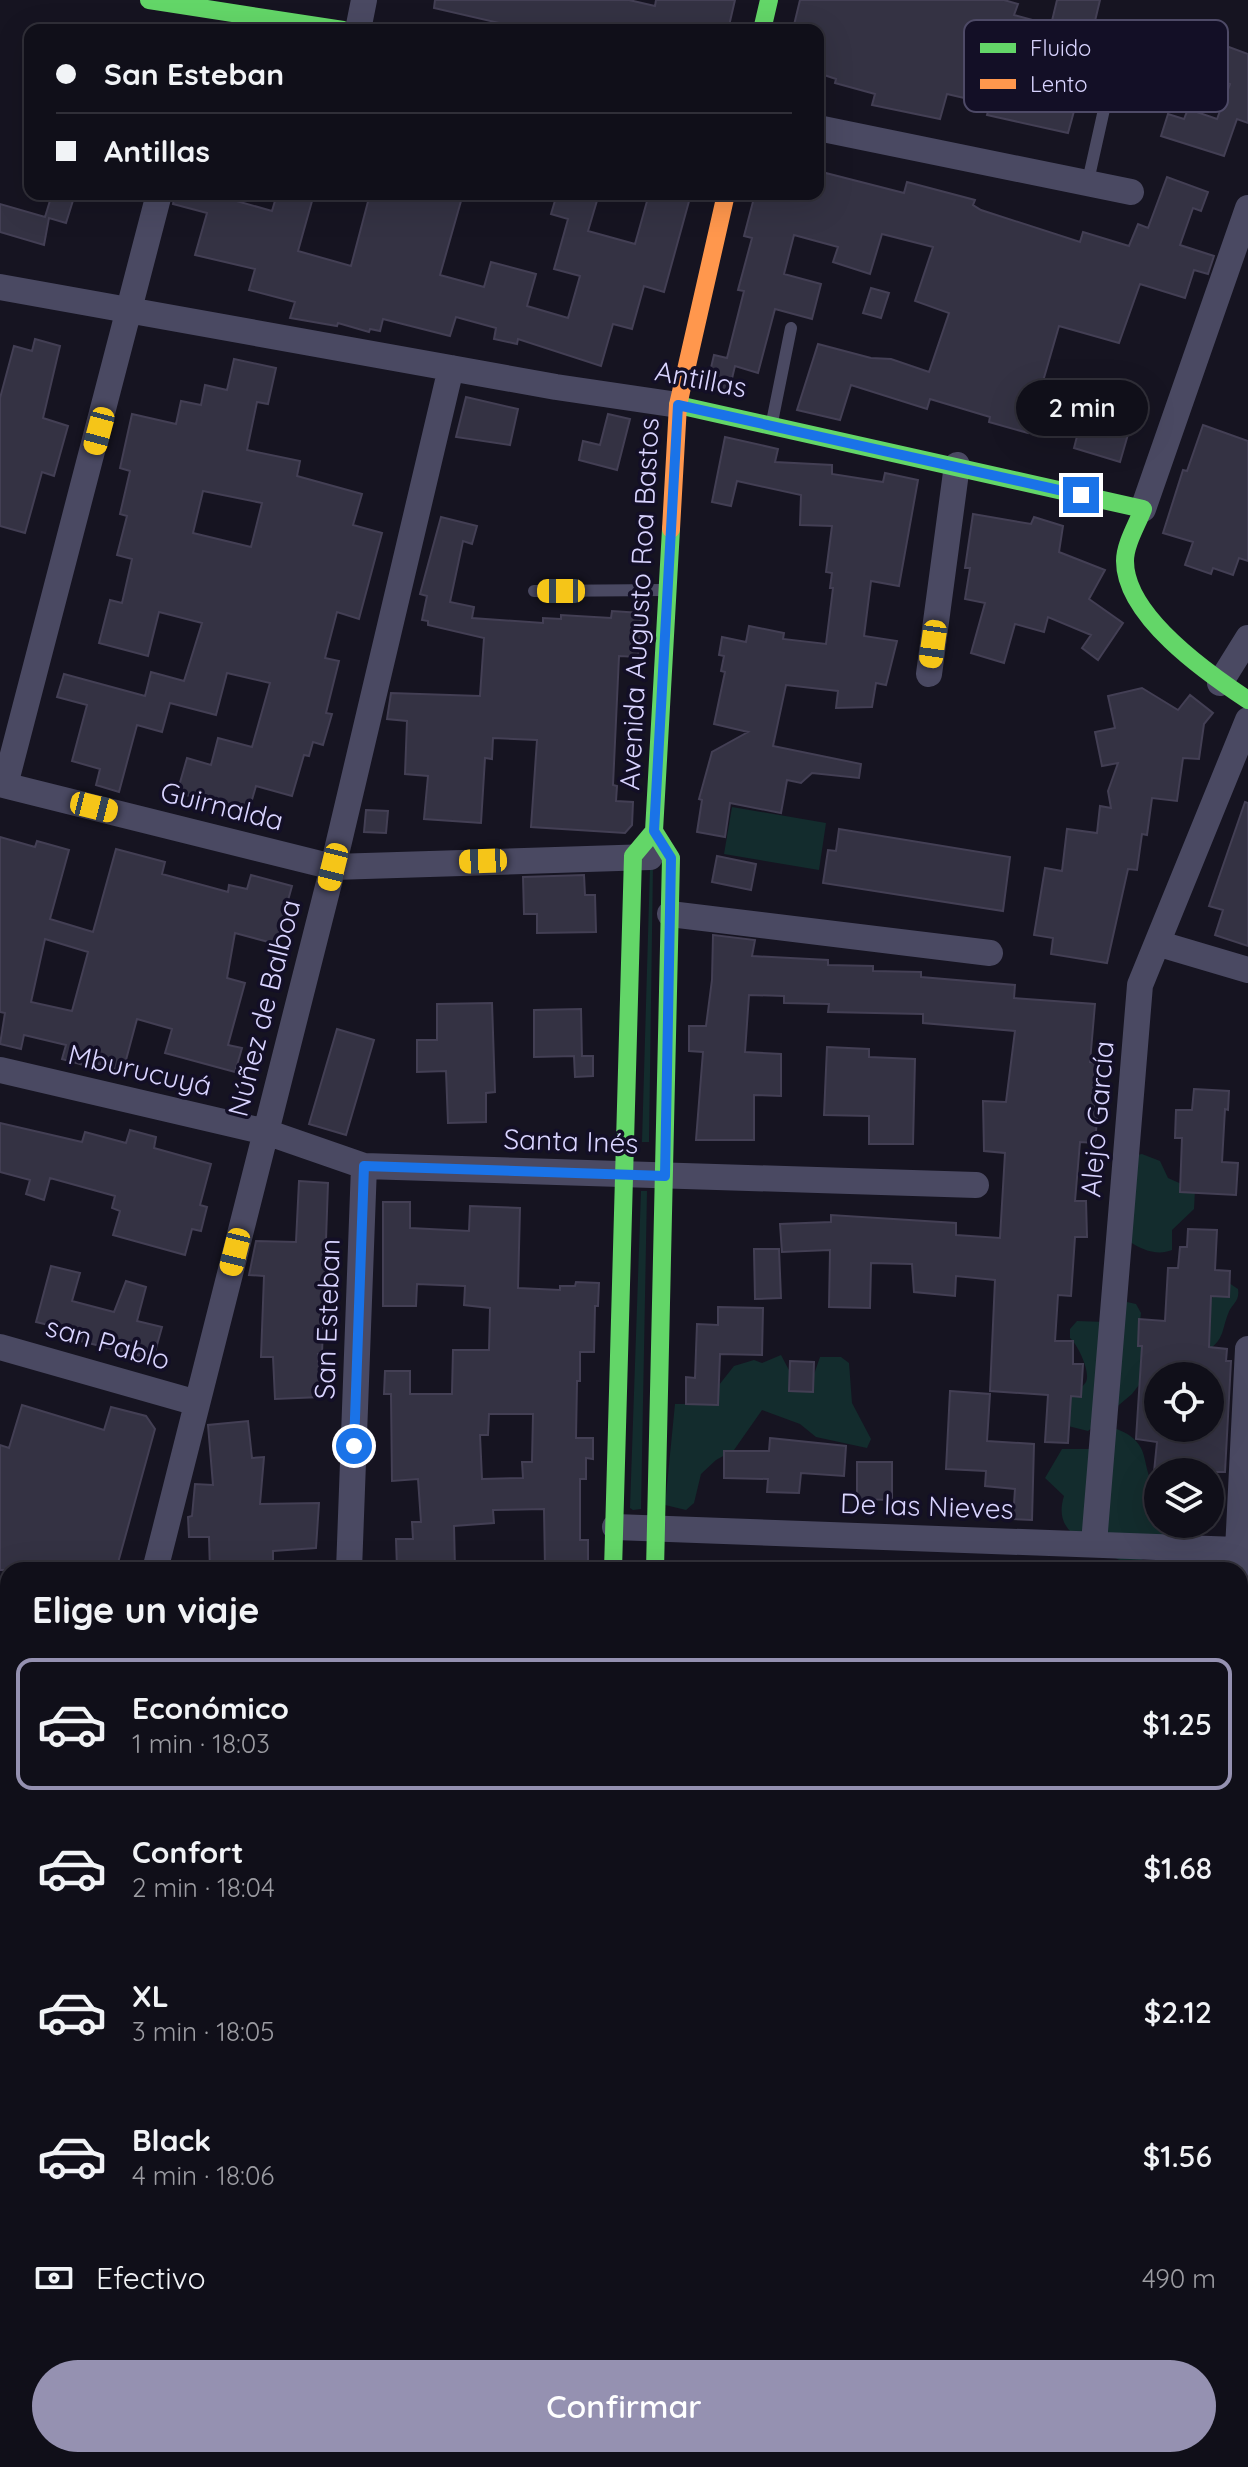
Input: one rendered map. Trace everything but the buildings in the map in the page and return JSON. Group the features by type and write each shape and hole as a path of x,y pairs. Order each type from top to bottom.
{"main road":[{"path":"149,0 200,20 257,24"},
{"path":"763,24 769,0"},
{"name":"Avenida Augusto Roa Bastos","path":"671,858 654,831 678,405 725,200"},
{"name":"Antillas","path":"678,405 1143,509"},
{"path":"1143,509 1125,561 1130,589 1147,614 1220,683 1248,700"},
{"name":"Avenida Augusto Roa Bastos","path":"633,856 654,831"},
{"path":"613,1562 633,856"},
{"path":"655,1562 671,858"}],"street":[{"path":"359,24 364,0"},
{"path":"824,129 1131,192"},
{"path":"2,784 131,313 158,200"},
{"path":"1143,509 1248,208"},
{"name":"Antillas","path":"0,287 131,313 678,405"},
{"name":"Núñez de Balboa","path":"157,1562 333,867 451,368"},
{"path":"929,674 957,465"},
{"path":"1220,683 1248,638"},
{"name":"Alejo García","path":"1094,1543 1140,985 1160,944 1248,720"},
{"name":"Guirnalda","path":"2,784 333,867 633,856 671,858"},
{"path":"670,914 990,953"},
{"path":"1160,944 1248,970"},
{"name":"Mburucuyá","path":"0,1070 266,1132"},
{"name":"Santa Inés","path":"266,1132 364,1166 976,1185"},
{"name":"San Esteban","path":"349,1562 364,1166"},
{"name":"san Pablo","path":"0,1347 197,1403"},
{"path":"1237,1560 1248,1349"},
{"name":"De las Nieves","path":"615,1527 1094,1543 1237,1560"}],"lane":[{"path":"1088,181 1103,112"},
{"path":"771,425 791,328"},
{"path":"534,591 667,590"}],"green space":[{"path":"732,807 826,823 819,870 724,854"},
{"path":"653,865 649,1142 642,1142 650,867"},
{"path":"1142,1154 1160,1161 1168,1178 1195,1190 1194,1209 1172,1230 1172,1250 1167,1252 1150,1251 1130,1242 1132,1156"},
{"path":"641,1191 647,1191 641,1509 633,1510 630,1508"},
{"path":"1226,1281 1238,1289 1238,1297 1220,1338 1208,1350 1210,1304"},
{"path":"1127,1302 1136,1304 1141,1313 1138,1341 1143,1350 1144,1378 1132,1394 1088,1431 1068,1426 1071,1396 1085,1384 1087,1377 1082,1358 1070,1338 1070,1329 1077,1321 1106,1322 1118,1305"},
{"path":"781,1355 790,1372 810,1386 820,1357 841,1357 849,1363 852,1403 871,1439 867,1448 816,1437 800,1424 762,1410 734,1450 716,1460 701,1474 694,1503 686,1510 665,1505 675,1404 704,1404 734,1366 754,1360 762,1363"},
{"path":"1114,1428 1127,1434 1136,1441 1144,1458 1144,1538 1176,1538 1138,1562 1125,1562 1076,1537 1062,1516 1064,1496 1045,1478 1062,1449 1093,1449"}],"traffic: fast":[{"path":"149,0 304,24"},
{"path":"763,24 769,0"},
{"path":"678,405 1143,509 1129,541 1125,561 1129,582 1138,602 1153,622 1191,659 1248,700"},
{"path":"655,1562 671,858 654,831 671,529"},
{"path":"613,1562 633,856 654,831"}],"traffic: slow":[{"path":"671,529 678,405 725,200"}],"route":[{"path":"354,1446 364,1166 665,1176 671,858 654,831 678,405 1081,495"}]}
